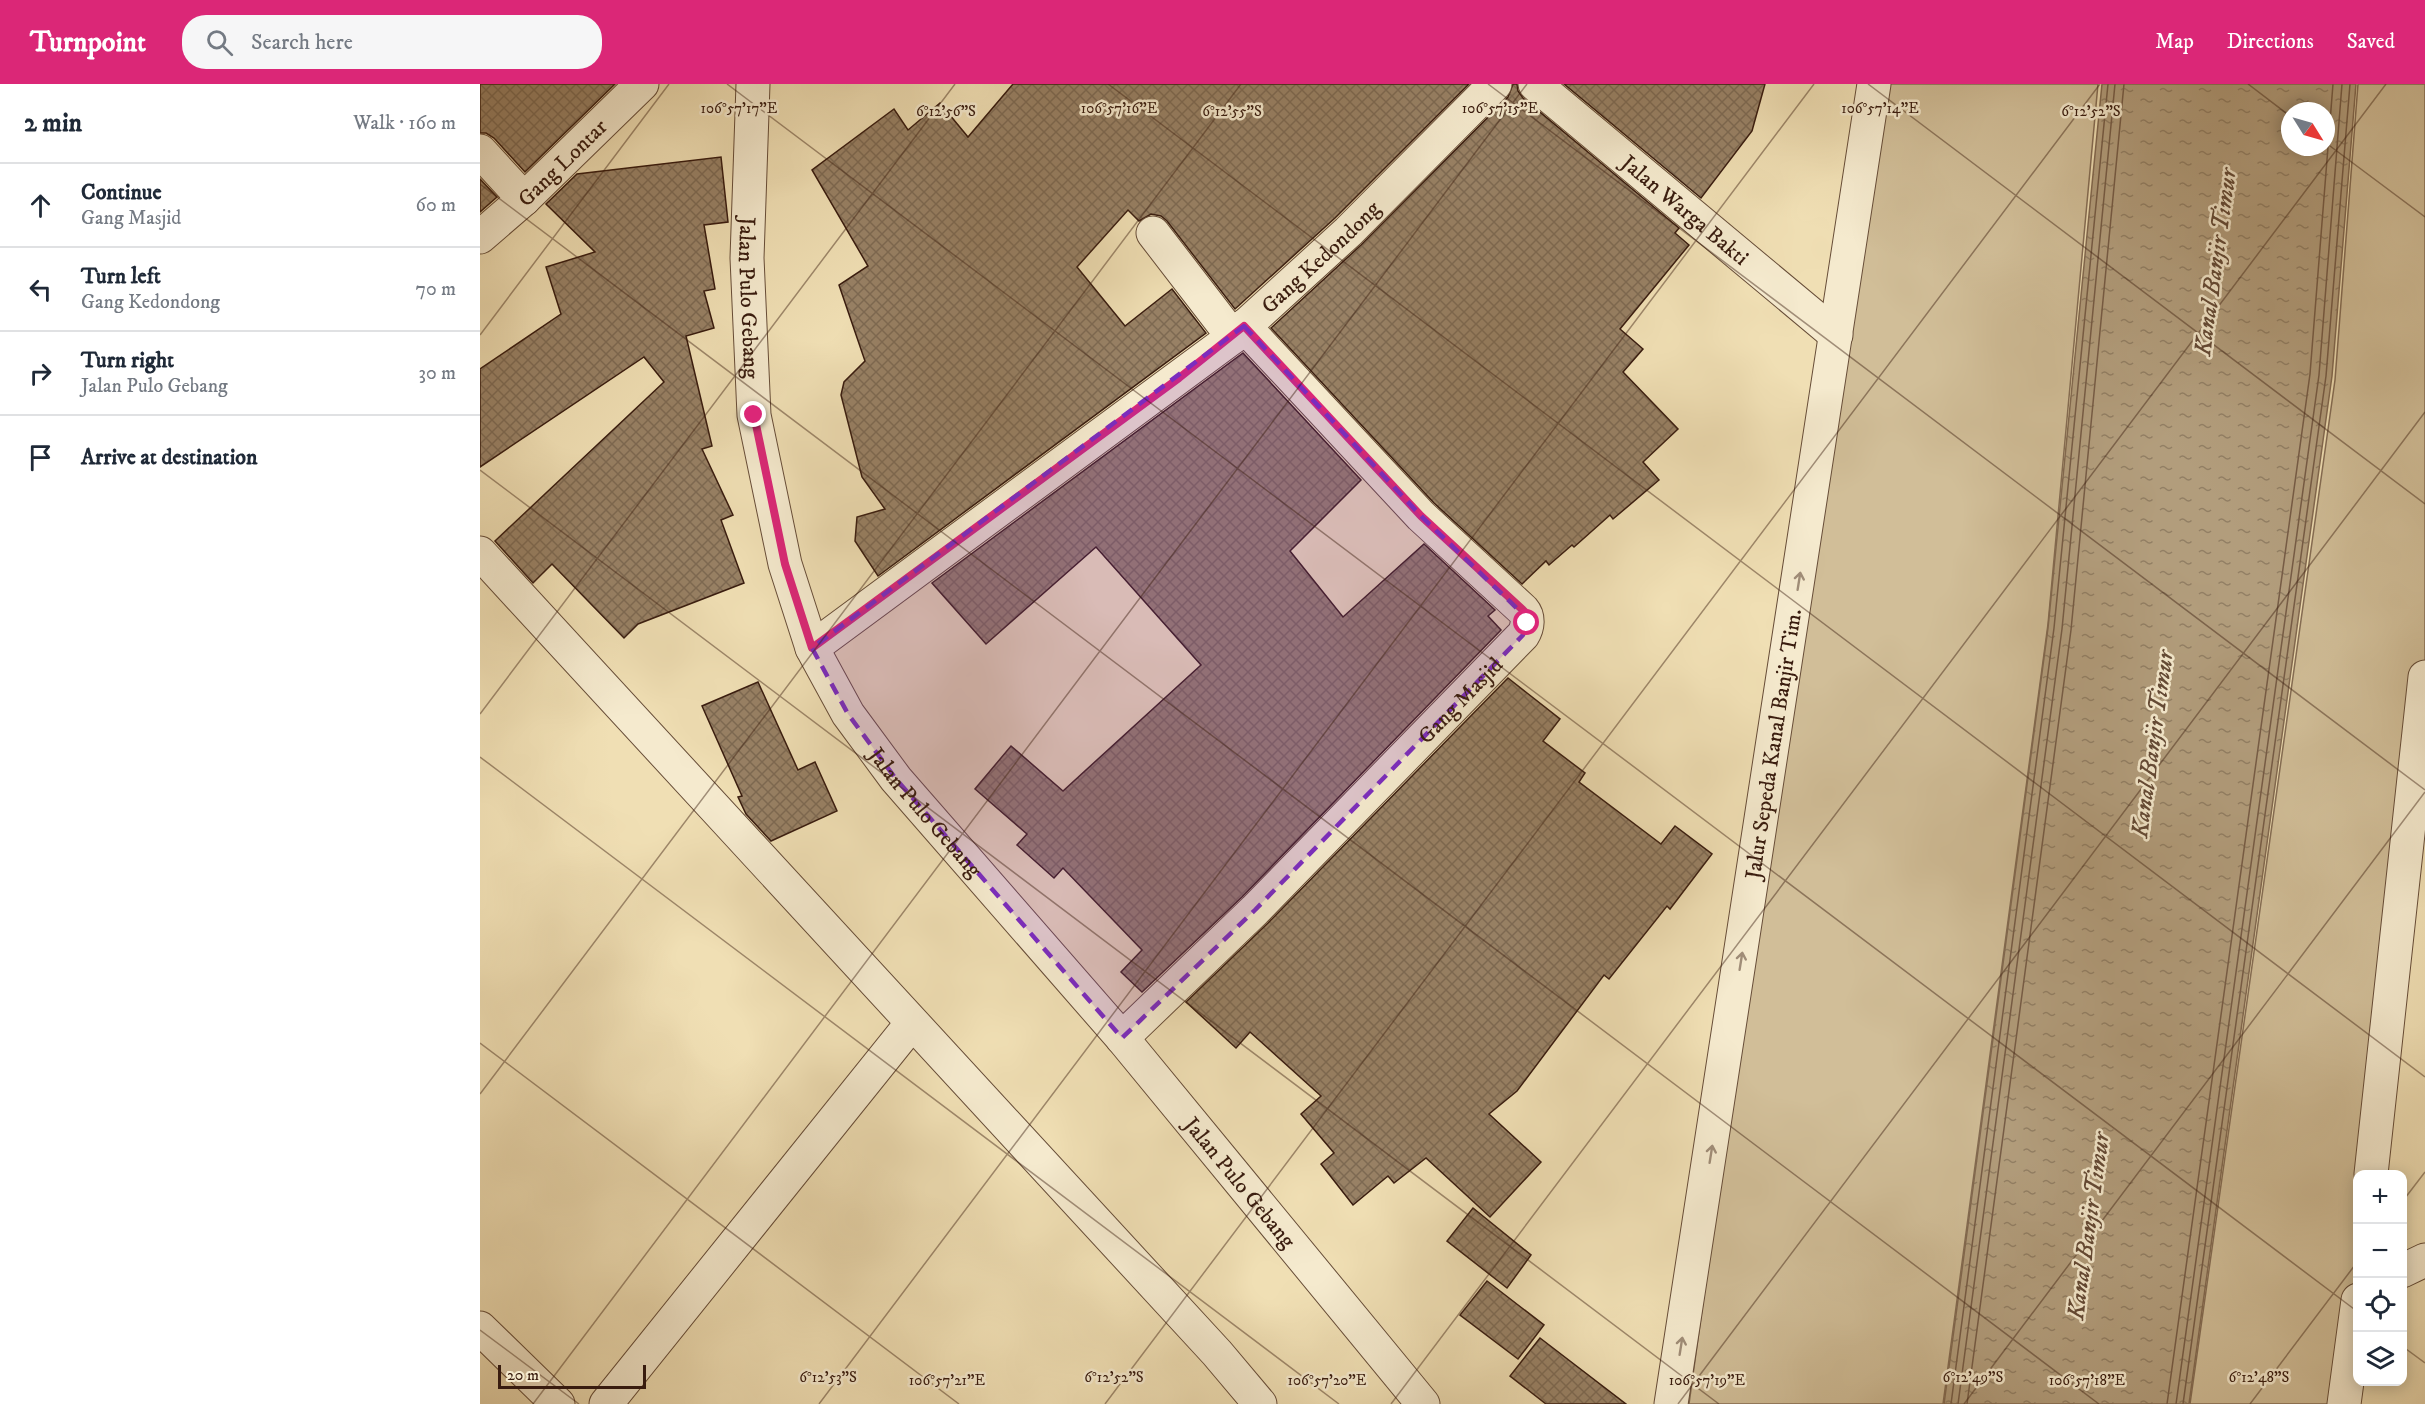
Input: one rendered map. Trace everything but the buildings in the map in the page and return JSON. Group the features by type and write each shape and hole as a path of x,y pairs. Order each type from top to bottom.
{"street":[{"name":"Gang Lontar","path":"480,237 524,199 642,84"},
{"name":"Jalan Pulo Gebang","path":"753,84 747,258 754,415 785,564 812,648 848,714 896,779 1122,1038 1423,1404"},
{"name":"Gang Kedondong","path":"812,648 1239,331 1348,232 1495,84"},
{"name":"Jalan Warga Bakti","path":"1535,84 1836,335"},
{"name":"Jalur Sepeda Kanal Banjir Tim.","path":"1671,1404 1874,84"},
{"path":"480,151 524,199"},
{"path":"1153,233 1239,331"},
{"name":"Gang Masjid","path":"1122,1038 1255,910 1523,634 1527,626 1527,618 1523,610 1421,516 1239,331"},
{"path":"480,554 1216,1353 1260,1404"},
{"path":"2371,1170 2425,677"},
{"path":"606,1404 912,1023"},
{"path":"2407,1268 2425,1260"},
{"path":"480,1328 558,1404"},
{"path":"2344,1404 2354,1332"}],"highlighted area":[{"path":"1244,326 1421,516 1527,618 1523,635 1255,910 1122,1038 896,779 848,714 812,648"}],"shaded area":[{"path":"1874,84 2098,84 2048,624 1943,1404 1689,1404 1836,335"},
{"path":"2358,84 2425,84 2425,677 2359,1170 2353,1170 2353,1336 2344,1404 2190,1404 2335,380"}],"water":[{"name":"Kanal Banjir Timur","path":"2102,84 2356,84 2332,376 2189,1404 1944,1404 2048,628"}],"route":[{"path":"754,415 785,564 812,648 1179,378 1244,326 1421,516 1526,613 1527,623"}]}
